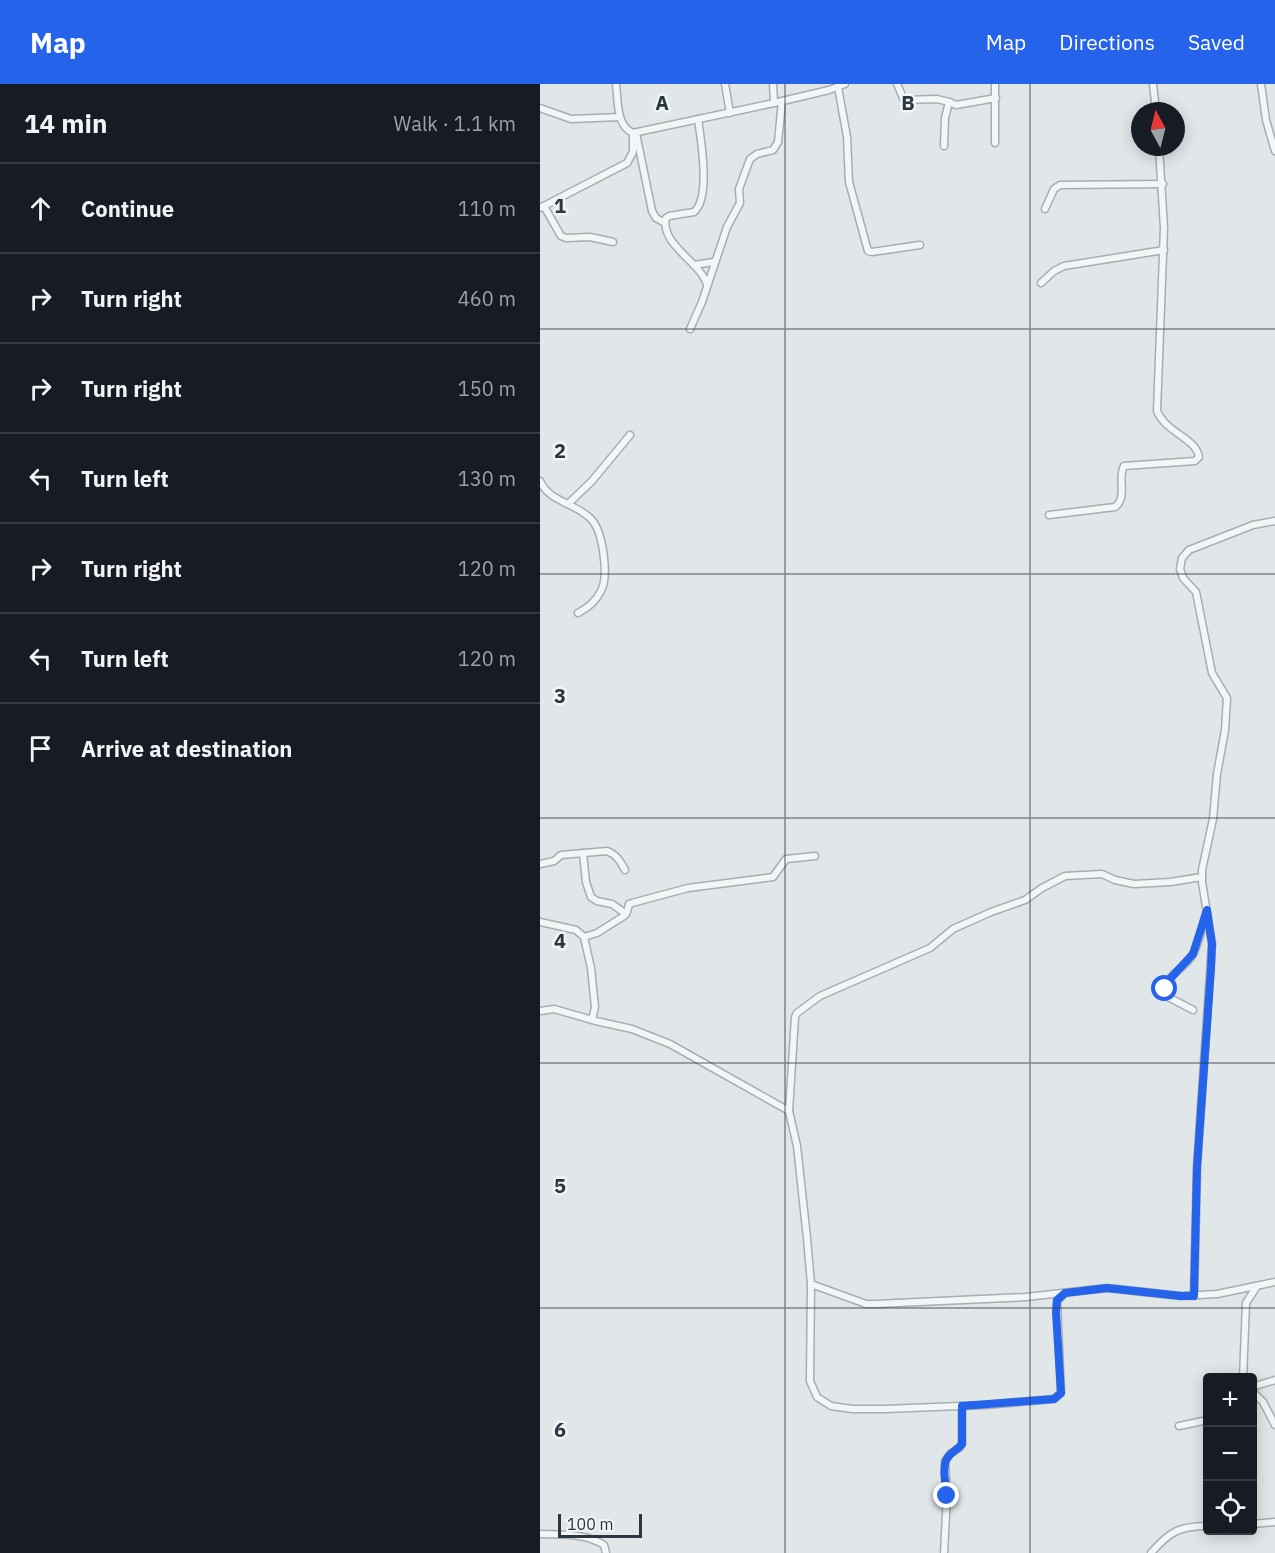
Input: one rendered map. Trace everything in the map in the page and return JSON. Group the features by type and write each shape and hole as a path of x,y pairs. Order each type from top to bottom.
{"street":[{"path":"616,84 620,117 625,128 635,133 774,103 845,84"},
{"path":"725,84 730,113"},
{"path":"773,84 774,103"},
{"path":"897,84 904,100 937,99 956,105 996,98"},
{"path":"995,84 995,143"},
{"path":"1153,84 1155,102"},
{"path":"1261,84 1266,120 1275,151"},
{"path":"838,87 847,137 849,182 867,250 872,252 920,245"},
{"path":"690,329 732,216 740,203 739,189 750,159 776,147 782,101"},
{"path":"944,146 945,118 949,102"},
{"path":"540,108 570,119 620,117"},
{"path":"698,119 703,168 702,202 694,212 669,216 665,223 667,233 703,274 707,287"},
{"path":"613,242 590,237 566,238 561,236 542,207 627,163 633,152 635,133"},
{"path":"635,133 652,211 656,218 665,223"},
{"path":"1049,515 1115,507 1121,497 1121,472 1124,466 1195,461 1199,457 1197,448 1165,424 1157,411 1164,250 1163,184 1160,156"},
{"path":"1045,209 1054,189 1060,185 1163,184"},
{"path":"1041,283 1054,271 1064,266 1164,250"},
{"path":"694,265 714,262"},
{"path":"568,504 592,481 630,435"},
{"path":"540,481 548,494 583,512 596,526 601,540 604,565 604,581 601,591 591,605 578,613"},
{"path":"1194,1296 1197,1167 1212,956 1211,930 1202,877 1204,855 1213,819 1227,698 1225,691 1212,674 1196,592 1183,578 1180,569 1182,558 1189,550 1253,525 1275,521"},
{"path":"540,864 554,861 561,855 602,851 613,853 625,870"},
{"path":"583,853 586,882 591,897 597,901 612,904 626,914"},
{"path":"584,937 603,930 626,914 629,904 688,888 773,877 786,859 816,856"},
{"path":"1065,1293 1057,1300 1061,1393 1054,1399 885,1410 831,1406 814,1393 810,1381 811,1284 797,1146 789,1111 796,1013 820,996 930,948 953,929 990,912 1025,900 1065,876 1102,874 1115,880 1134,884 1202,877"},
{"path":"1193,1010 1170,998 1165,994 1165,989 1168,981 1193,954 1207,910"},
{"path":"540,922 576,930 584,937 591,968 595,1007 592,1020"},
{"path":"540,1011 554,1009 632,1029 670,1044 789,1111"},
{"path":"811,1284 866,1304 876,1304 1026,1297 1107,1288 1194,1296 1217,1294 1275,1282"},
{"path":"1243,1373 1246,1303 1257,1285"},
{"path":"1257,1387 1275,1380"},
{"path":"1257,1395 1275,1425"},
{"path":"944,1553 947,1496 945,1461 962,1444 962,1406"},
{"path":"1179,1426 1203,1421"},
{"path":"1257,1524 1275,1522"},
{"path":"1150,1553 1170,1533 1193,1526 1203,1526"},
{"path":"540,1534 578,1535 593,1538 604,1545 606,1553"}],"route":[{"path":"947,1496 945,1461 962,1444 964,1437 962,1406 1054,1399 1061,1393 1056,1312 1057,1300 1065,1293 1107,1288 1194,1296 1197,1167 1212,944 1207,910 1193,954 1168,981 1165,989"}]}
